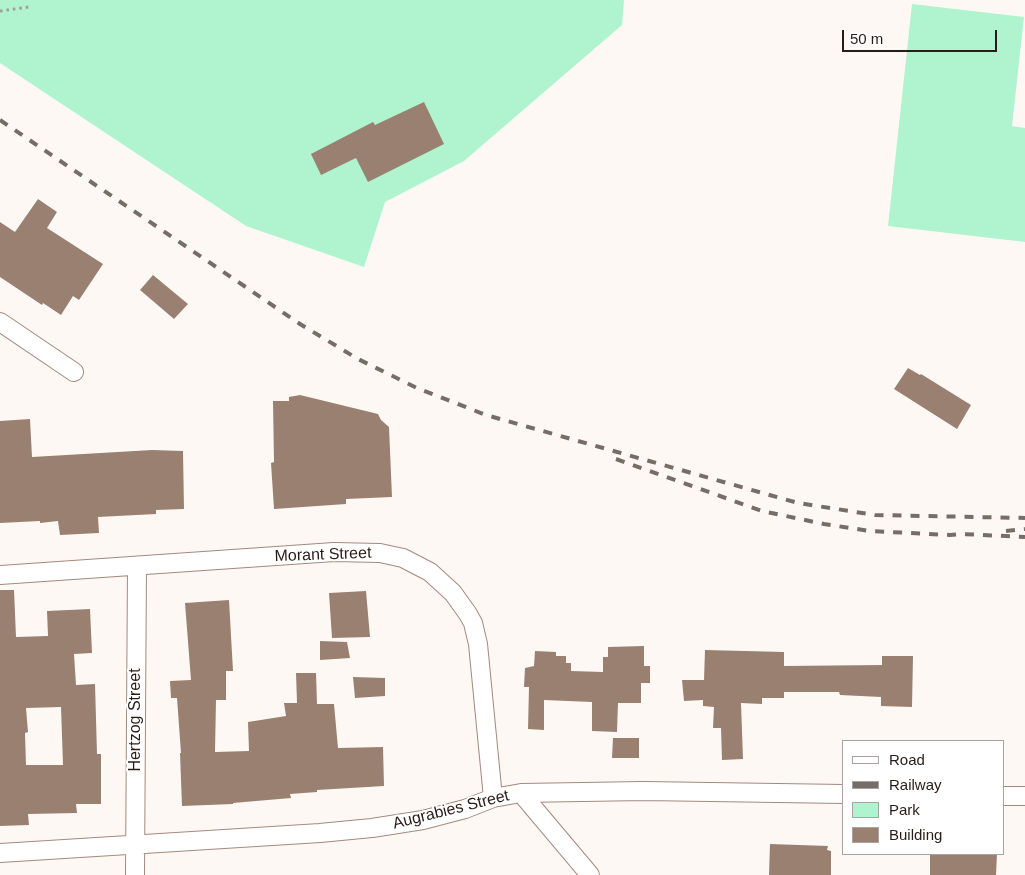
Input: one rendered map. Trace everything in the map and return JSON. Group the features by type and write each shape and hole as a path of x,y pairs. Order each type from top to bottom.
{"street":[{"path":"0,322 74,372"},
{"name":"Morant Street","path":"0,575 334,552 380,553 403,558 430,572 453,594 468,614 476,634 493,798"},
{"name":"Hertzog Street","path":"135,875 137,566"},
{"name":"Augrabies Street","path":"0,853 320,833 372,828 445,815 493,798 521,793 644,791 842,794"},
{"path":"521,793 590,875"},
{"path":"1005,796 1025,796"}],"path":[{"path":"0,11 29,7"}],"green space":[{"path":"0,0 624,0 622,25 464,161 385,202 364,267 246,226 0,63"},
{"path":"912,4 1024,17 1012,126 1025,128 1025,242 888,226"}],"building":[{"path":"424,102 444,144 368,182 356,158 321,175 311,154 373,122 375,125"},
{"path":"38,199 57,212 47,228 103,264 79,300 73,296 61,315 43,303 42,305 0,277 0,222 15,232"},
{"path":"153,275 188,304 174,319 140,290"},
{"path":"908,368 971,405 957,429 894,389"},
{"path":"300,395 378,414 381,420 389,427 392,497 346,499 346,504 274,509 271,463 274,462 273,401 289,401 289,397"},
{"path":"30,419 32,457 152,450 183,451 184,509 156,510 156,514 98,517 99,533 60,535 58,521 0,523 0,421"},
{"path":"0,590 14,590 16,637 48,636 47,611 90,609 92,653 74,654 76,685 95,684 97,754 101,754 101,804 76,804 77,813 28,814 29,825 0,826","holes":["61,707 63,765 26,765 25,733 28,732 26,708"]},
{"path":"366,591 370,637 332,638 329,593"},
{"path":"229,600 233,671 226,671 226,700 216,700 215,752 249,751 248,722 286,716 284,703 297,703 296,673 316,673 317,704 334,704 338,748 383,747 384,786 317,790 317,792 290,794 291,798 233,804 182,806 177,698 171,698 170,681 191,680 185,603"},
{"path":"320,641 347,642 350,658 320,660"},
{"path":"644,646 644,666 650,666 650,683 641,683 641,703 618,703 617,732 592,731 592,702 544,700 544,730 528,729 529,687 524,687 525,668 534,666 535,651 556,652 556,656 566,656 566,663 571,663 571,671 603,672 603,657 608,657 608,647"},
{"path":"705,650 784,652 784,666 882,665 882,656 913,656 912,707 881,706 881,697 840,695 839,692 784,692 784,698 762,698 762,704 741,703 743,759 722,760 721,728 713,728 714,707 703,706 703,700 684,701 682,680 704,680"},
{"path":"353,677 385,678 385,696 355,698"},
{"path":"613,738 639,738 639,758 612,758"},
{"path":"770,844 828,846 827,850 831,851 831,875 769,875"},
{"path":"930,855 997,855 996,875 930,875"}],"railway":[{"path":"0,120 300,324 358,359 417,388 486,415 798,503 875,515 1025,518"},
{"path":"616,459 762,511 824,524 870,531 1025,537"},
{"path":"1006,531 1025,529"}]}
